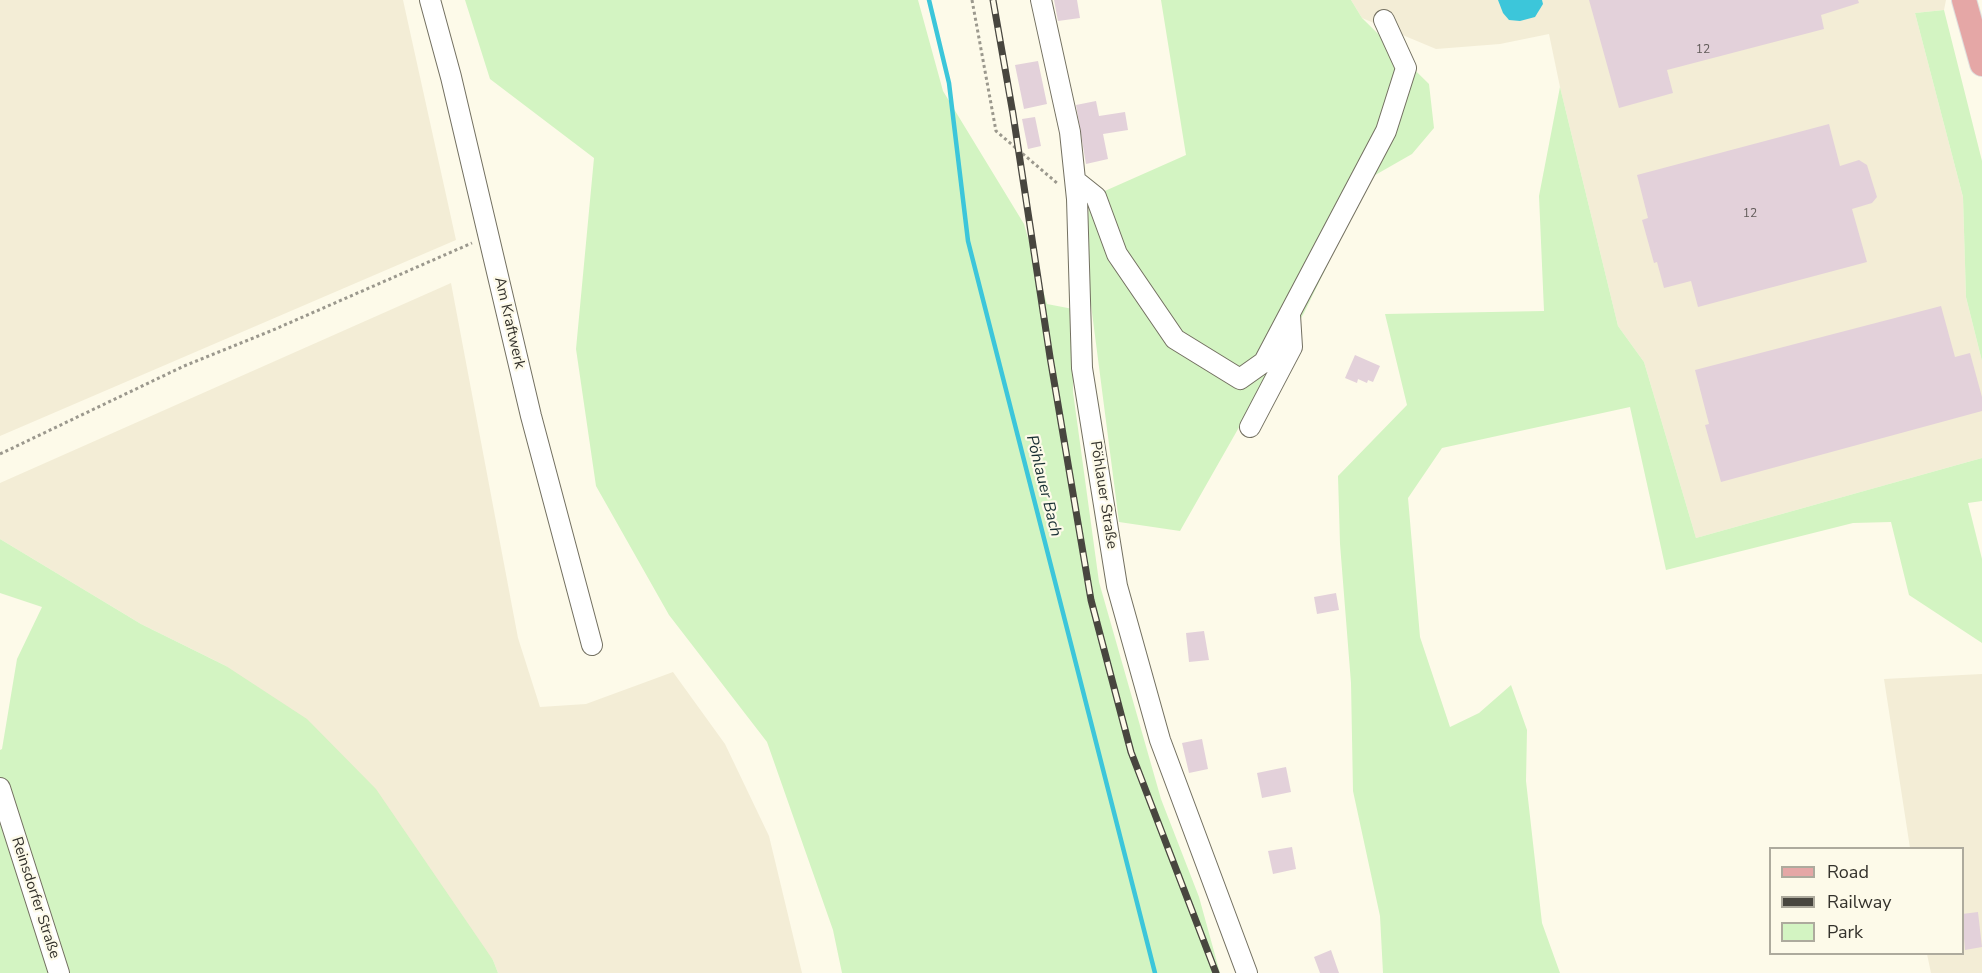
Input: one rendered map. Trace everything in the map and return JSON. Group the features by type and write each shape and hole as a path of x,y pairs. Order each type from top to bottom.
{"main road":[{"path":"1964,0 1982,64"}],"street":[{"name":"Am Kraftwerk","path":"430,0 451,77 531,416 592,645"},
{"name":"Pöhlauer Straße","path":"1041,0 1070,132 1077,190 1082,368 1117,586 1160,740 1246,973"},
{"path":"1077,190 1096,197 1117,254 1175,339 1240,379 1264,362 1386,131 1406,68 1384,20"},
{"path":"1250,427 1292,347 1290,312"},
{"name":"Reinsdorfer Straße","path":"0,788 59,973"}],"path":[{"path":"972,0 996,131 1077,190"},
{"path":"0,454 184,366 488,237"}],"shaded area":[{"path":"0,0 403,0 456,240 0,436"},
{"path":"1351,0 1946,0 1944,10 1915,13 1963,197 1966,297 1982,361 1982,458 1696,538 1644,362 1618,326 1549,34 1500,44 1436,49 1362,18"},
{"path":"451,283 518,638 540,707 586,704 673,672 725,744 769,836 802,973 498,973 493,960 226,666 141,624 0,539 0,483"},
{"path":"1982,674 1982,973 1931,973 1927,955 1964,955 1964,847 1910,847 1884,679"}],"green space":[{"path":"465,0 918,0 943,91 1024,224 1047,304 1073,309 1073,392 1099,582 1161,799 1199,897 1220,973 842,973 833,930 767,742 669,615 596,486 576,349 594,158 490,79"},
{"path":"1161,0 1351,0 1362,18 1429,84 1434,128 1412,154 1370,178 1304,313 1180,531 1119,522 1086,266 1089,198 1186,155"},
{"path":"1944,10 1982,161 1982,361 1966,297 1963,197 1915,13"},
{"path":"1560,87 1618,326 1644,362 1696,538 1982,458 1982,501 1968,503 1982,559 1982,643 1909,595 1891,522 1853,523 1666,570 1630,407 1442,448 1408,498 1420,637 1450,727 1479,713 1511,685 1527,730 1526,781 1542,923 1560,973 1383,973 1380,916 1353,791 1351,683 1340,544 1338,476 1407,405 1385,314 1544,311 1539,196"},
{"path":"0,539 141,624 226,666 307,719 376,789 493,960 498,973 0,973 0,750 17,659 42,607 0,593"}],"water":[{"path":"1498,0 1542,0 1543,4 1535,17 1520,21 1509,20 1503,13"}],"building":[{"path":"1054,0 1077,0 1080,18 1058,21"},
{"path":"1589,0 1858,0 1859,3 1821,15 1824,29 1667,70 1673,93 1619,108"},
{"path":"1038,61 1047,104 1024,109 1015,65"},
{"path":"1096,101 1099,116 1125,112 1128,130 1103,134 1108,159 1086,164 1076,105"},
{"path":"1035,117 1041,146 1028,149 1022,119"},
{"path":"1829,124 1840,166 1859,160 1867,165 1877,197 1872,203 1852,209 1867,262 1698,307 1691,281 1664,288 1657,262 1654,263 1642,220 1648,218 1637,175"},
{"path":"1941,306 1955,357 1970,353 1982,397 1982,411 1721,482 1705,425 1709,424 1695,370"},
{"path":"1355,355 1380,366 1373,382 1368,380 1367,383 1358,379 1357,383 1345,378"},
{"path":"1336,593 1339,610 1317,614 1314,597"},
{"path":"1204,631 1209,660 1189,662 1186,633"},
{"path":"1202,739 1208,769 1189,773 1182,743"},
{"path":"1286,767 1291,792 1262,798 1257,773"},
{"path":"1292,847 1296,869 1273,874 1268,851"},
{"path":"1978,912 1982,947 1965,950 1964,914"},
{"path":"1331,950 1339,973 1320,973 1314,957"}],"waterway":[{"name":"Pöhlauer Bach","path":"929,0 949,83 968,241 1155,973"}],"railway":[{"path":"993,0 1091,600 1131,752 1216,973"}]}
